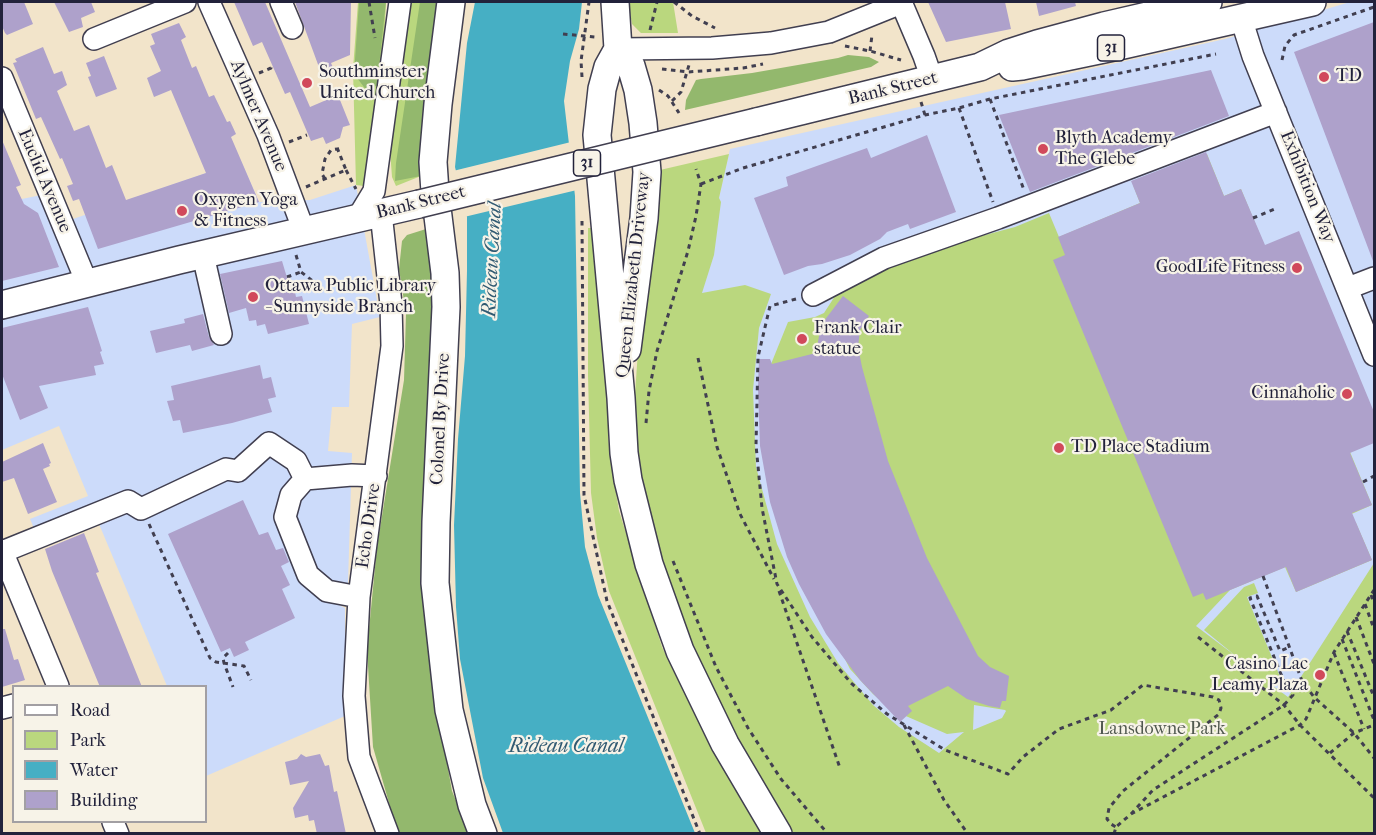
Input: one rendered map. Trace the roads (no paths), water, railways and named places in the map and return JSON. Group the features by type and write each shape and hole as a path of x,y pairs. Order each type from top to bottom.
{"main road":[{"name":"Colonel By Drive","path":"451,2 436,115 433,162 445,273 446,307 435,583 449,710 472,805 483,834"},
{"name":"Queen Elizabeth Driveway","path":"615,2 618,49 631,66 638,90 647,172 644,218 621,398"},
{"name":"Bank Street","path":"2,305 202,255 299,242 369,216 932,80 980,67 1037,44 1208,2"},
{"name":"Bank Street","path":"980,67 1022,66 1238,10 1312,2"},
{"name":"Queen Elizabeth Driveway","path":"618,49 608,66 602,89 597,135 624,453 635,513 649,564 691,679 743,777 778,834"}],"street":[{"path":"94,39 185,2"},
{"name":"Aylmer Avenue","path":"209,2 268,135 299,242"},
{"path":"281,2 292,28"},
{"path":"369,216 400,2"},
{"path":"618,49 692,48 771,43 829,32 901,2 932,80"},
{"name":"Exhibition Way","path":"1238,10 1253,56 1374,355"},
{"name":"Euclid Avenue","path":"2,78 87,283"},
{"path":"813,295 884,258 998,218 1276,112"},
{"name":"Echo Drive","path":"369,216 391,304 392,346 358,597 354,696 359,757 388,834"},
{"path":"202,255 221,334"},
{"path":"1348,288 1374,278"},
{"path":"57,685 2,552 128,501 141,509 226,469 238,471 269,443 296,461 305,479"},
{"path":"358,597 327,591 308,575 285,517 291,495 305,479 352,475 376,476"}],"water":[{"name":"Rideau Canal","path":"475,2 582,2 579,29 570,61 564,101 575,196 580,493 585,547 598,595 695,833 503,833 483,778 460,659 454,525 465,356 467,271 467,217 455,167 467,43"}],"place":[{"name":"TD","path":"1324,77"},
{"name":"Southminster United Church","path":"307,83"},
{"name":"Blyth Academy The Glebe","path":"1043,149"},
{"name":"Oxygen Yoga & Fitness","path":"182,211"},
{"name":"GoodLife Fitness","path":"1297,268"},
{"name":"Ottawa Public Library - Sunnyside Branch","path":"253,297"},
{"name":"Frank Clair statue","path":"802,339"},
{"name":"Cinnaholic","path":"1347,394"},
{"name":"TD Place Stadium","path":"1059,448"},
{"name":"Casino Lac Leamy Plaza","path":"1320,675"}],"park label":[{"name":"Lansdowne Park","path":"1162,730"}]}
